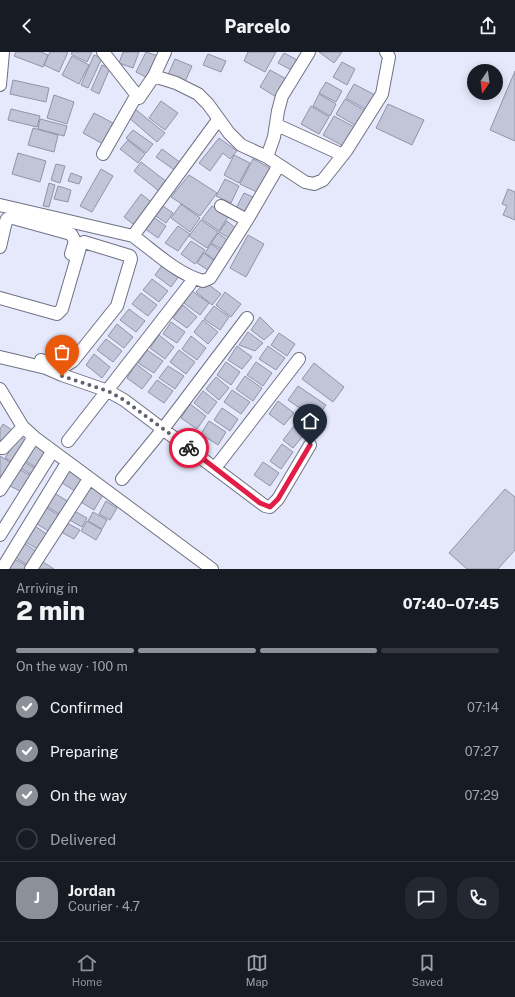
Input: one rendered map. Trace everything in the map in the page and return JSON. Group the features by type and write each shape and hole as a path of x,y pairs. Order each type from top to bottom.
{"street":[{"path":"0,85 3,52"},
{"path":"103,52 136,96"},
{"path":"136,96 139,98 154,76 165,52"},
{"path":"267,158 277,125 278,111 282,96 309,52"},
{"path":"154,76 176,83 198,94 208,104 218,120 241,145 267,158 305,182 314,184 323,180 343,155 382,94 389,57 386,52"},
{"path":"103,154 136,96"},
{"path":"133,236 218,120"},
{"path":"277,125 343,155"},
{"path":"11,213 133,236 178,269 195,279 203,281 210,278 247,220 279,165"},
{"path":"0,205 11,213 71,234 75,241 57,301 54,304 52,305 0,292"},
{"path":"221,206 247,220"},
{"path":"0,247 6,221 11,213"},
{"path":"0,298 57,314 62,309 81,244 84,242 130,256 131,259 117,306 68,365 66,366 0,350"},
{"path":"68,441 190,284"},
{"path":"122,479 163,430 247,318"},
{"path":"0,357 46,368 62,376 108,391 124,400 260,503 270,507 278,499 310,445"},
{"path":"215,468 299,359"},
{"path":"0,365 45,375 62,376"},
{"path":"0,389 23,427 34,437 52,452 212,569"},
{"path":"0,448 3,448 23,427"},
{"path":"0,490 34,437"},
{"path":"0,535 52,452"},
{"path":"2,569 68,463"},
{"path":"31,569 90,479"}],"building":[{"path":"16,52 41,52 48,55 43,67 14,56"},
{"path":"50,52 68,52 59,72 44,65"},
{"path":"72,52 92,52 87,62 71,54"},
{"path":"123,52 139,52 133,68 119,63"},
{"path":"146,52 161,57 150,79 136,72"},
{"path":"248,52 276,52 265,72 244,61"},
{"path":"319,52 342,52 334,63"},
{"path":"284,53 301,62 295,72 278,63"},
{"path":"208,54 226,61 221,72 203,65"},
{"path":"94,55 102,58 88,88 81,85"},
{"path":"72,56 89,65 79,84 62,75"},
{"path":"175,59 192,66 184,84 167,77"},
{"path":"342,62 355,69 347,85 333,77"},
{"path":"102,65 110,68 99,94 91,90"},
{"path":"270,70 288,80 278,98 260,87"},
{"path":"515,71 515,141 490,130"},
{"path":"13,80 49,88 46,102 10,94"},
{"path":"326,82 342,91 336,102 319,93"},
{"path":"354,84 375,95 367,110 346,98"},
{"path":"319,94 336,104 330,116 313,106"},
{"path":"54,95 74,102 67,124 47,118"},
{"path":"345,99 367,112 358,127 336,114"},
{"path":"161,101 178,113 165,130 149,118"},
{"path":"388,104 424,120 412,145 376,128"},
{"path":"311,106 329,117 319,134 301,124"},
{"path":"11,109 40,116 37,127 8,120"},
{"path":"135,109 165,133 157,142 128,117"},
{"path":"94,113 113,123 103,144 83,133"},
{"path":"334,116 358,129 347,148 323,135"},
{"path":"40,119 67,126 64,136 38,129"},
{"path":"33,128 58,135 54,152 28,145"},
{"path":"133,130 153,144 146,153 126,138"},
{"path":"219,138 237,151 230,159 223,153 210,171 199,163"},
{"path":"128,140 145,154 138,163 120,149"},
{"path":"162,149 181,163 176,171 156,157"},
{"path":"18,153 46,161 40,182 12,174"},
{"path":"234,155 250,163 239,183 224,175"},
{"path":"253,159 272,169 259,193 240,184"},
{"path":"141,162 167,182 160,192 134,171"},
{"path":"56,164 65,166 60,183 51,180"},
{"path":"101,169 113,176 92,212 80,206"},
{"path":"71,173 82,177 79,184 68,181"},
{"path":"189,175 217,193 200,216 171,197"},
{"path":"225,179 239,186 231,203 216,196"},
{"path":"49,183 55,185 49,207 43,206"},
{"path":"58,186 71,190 68,202 54,199"},
{"path":"508,189 515,192 515,220 503,215 507,206 502,204"},
{"path":"244,193 255,198 246,216 235,210"},
{"path":"141,194 154,204 137,227 124,217"},
{"path":"160,204 173,213 166,223 153,214"},
{"path":"181,204 200,218 190,232 171,218"},
{"path":"212,206 228,217 219,231 202,219"},
{"path":"153,217 166,226 158,238 144,228"},
{"path":"201,220 218,232 207,248 189,236"},
{"path":"227,221 238,230 232,240 219,232"},
{"path":"178,226 190,234 178,251 165,243"},
{"path":"218,233 230,242 225,251 211,243"},
{"path":"248,235 264,244 246,277 230,268"},
{"path":"191,241 205,250 195,264 181,254"},
{"path":"211,244 224,253 218,262 205,253"},
{"path":"204,253 217,263 211,272 197,263"},
{"path":"163,264 179,276 171,287 155,275"},
{"path":"152,279 168,291 159,302 143,290"},
{"path":"205,282 221,294 212,305 196,292"},
{"path":"192,291 209,303 200,315 184,303"},
{"path":"225,292 241,304 231,317 216,305"},
{"path":"141,293 157,305 148,316 132,304"},
{"path":"183,305 197,317 187,328 173,318"},
{"path":"214,306 229,317 220,330 204,319"},
{"path":"129,309 145,321 136,332 120,320"},
{"path":"260,317 274,331 264,340 251,330"},
{"path":"203,320 218,332 208,344 194,332"},
{"path":"171,322 185,332 177,343 163,334"},
{"path":"117,324 133,337 124,348 108,336"},
{"path":"248,332 263,343 255,351 239,345"},
{"path":"279,333 295,344 287,356 271,345"},
{"path":"159,335 174,347 165,359 150,348"},
{"path":"191,336 206,348 197,360 182,349"},
{"path":"106,339 122,351 113,362 97,350"},
{"path":"237,346 252,357 242,369 228,360"},
{"path":"268,346 285,358 276,370 259,359"},
{"path":"147,350 163,361 154,373 138,363"},
{"path":"179,350 195,362 186,374 170,362"},
{"path":"94,354 110,367 102,378 86,365"},
{"path":"226,362 240,372 231,385 217,375"},
{"path":"256,362 272,373 263,386 247,375"},
{"path":"314,363 344,387 333,402 302,379"},
{"path":"136,364 152,376 142,389 127,378"},
{"path":"168,366 184,376 175,389 159,378"},
{"path":"245,376 262,388 253,401 236,389"},
{"path":"216,377 229,388 219,400 206,389"},
{"path":"157,380 173,391 164,403 148,392"},
{"path":"298,386 326,405 316,419 288,400"},
{"path":"232,390 250,402 241,414 224,402"},
{"path":"203,391 217,402 208,414 194,403"},
{"path":"278,401 294,413 284,425 269,414"},
{"path":"190,404 206,416 197,429 181,418"},
{"path":"222,408 238,419 230,431 214,420"},
{"path":"209,421 226,432 218,445 201,434"},
{"path":"297,422 308,430 293,448 283,440"},
{"path":"3,424 12,430 2,444 0,442 0,429"},
{"path":"19,436 27,441 14,463 5,458"},
{"path":"31,443 46,452 37,468 22,459"},
{"path":"282,444 293,452 281,469 270,461"},
{"path":"0,456 13,464 3,480 0,479"},
{"path":"21,460 36,469 32,475 17,466"},
{"path":"263,462 279,473 270,486 254,475"},
{"path":"17,468 31,476 22,492 8,485"},
{"path":"69,471 83,480 75,491 62,483"},
{"path":"89,484 104,493 94,510 79,501"},
{"path":"505,489 515,497 515,550 498,569 467,569 449,553"},
{"path":"51,491 69,502 61,515 43,504"},
{"path":"106,501 117,508 110,520 99,514"},
{"path":"42,505 60,516 50,532 32,521"},
{"path":"71,509 87,518 82,527 66,518"},
{"path":"93,512 107,520 102,529 88,521"},
{"path":"87,521 102,530 96,540 81,531"},
{"path":"67,523 80,530 74,539 61,532"},
{"path":"32,524 48,535 39,550 22,540"},
{"path":"21,541 37,552 29,566 12,555"},
{"path":"13,558 27,566 25,569 9,569 7,567"},
{"path":"43,562 54,569 38,569"}],"way so far":[{"path":"62,376 108,391 124,400 189,448"}],"route":[{"path":"189,448 260,503 270,507 278,499 310,445"}]}
